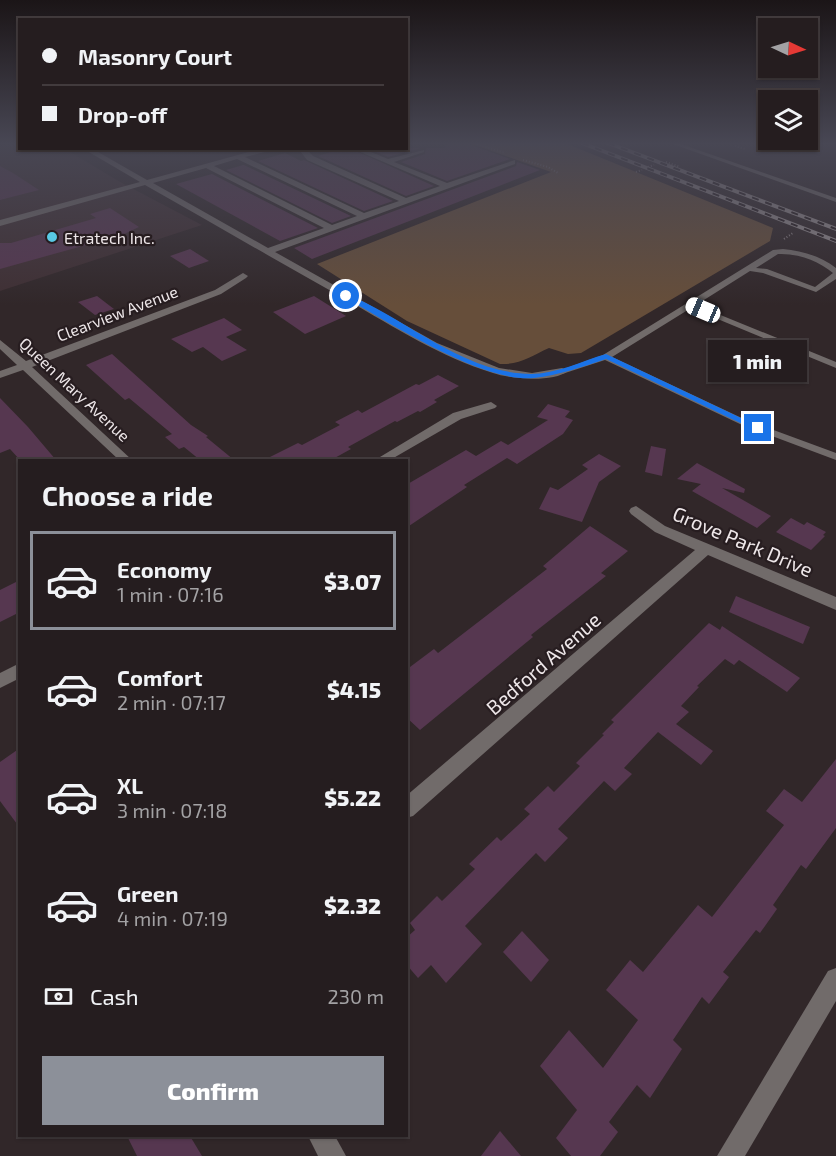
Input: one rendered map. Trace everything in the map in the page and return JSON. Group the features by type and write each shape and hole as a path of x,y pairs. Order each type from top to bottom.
{"street":[{"path":"0,223 97,197"},
{"path":"169,197 433,345 495,371 532,376 562,371"},
{"path":"270,197 332,228"},
{"path":"323,197 364,216"},
{"path":"397,197 406,201"},
{"path":"268,251 417,197"},
{"name":"Clearview Avenue","path":"0,375 218,292 243,276"},
{"name":"Queen Mary Avenue","path":"0,343 125,459"},
{"path":"383,459 457,416 491,406"},
{"name":"Grove Park Drive","path":"636,511 660,529 836,604"},
{"name":"Bedford Avenue","path":"408,807 706,549"},
{"path":"0,681 18,671"},
{"path":"730,1156 836,979"},
{"path":"322,1137 333,1156"}],"lane":[{"path":"562,371 606,357 748,269 781,251 794,253 827,265 836,274 816,290 764,271 748,269"},
{"path":"690,305 836,365"},
{"path":"606,357 743,422 836,457"}],"shaded area":[{"path":"0,197 149,197 202,225 0,291"},
{"path":"488,197 697,197 773,228 770,241 581,353 568,354 549,348 531,357 507,364 500,364 407,321 317,264"}],"building":[{"path":"200,197 257,197 318,228 280,241"},
{"path":"280,197 311,197 351,216 332,223"},
{"path":"334,197 384,197 393,201 364,211"},
{"path":"432,197 471,197 312,259 294,248"},
{"path":"110,208 139,227 122,235 0,269 0,243 11,243 96,218 90,214"},
{"path":"190,249 209,261 189,268 170,256"},
{"path":"97,296 114,309 95,315 78,302"},
{"path":"314,296 346,316 305,334 273,312"},
{"path":"224,318 242,330 226,337 247,350 222,361 203,347 192,352 171,339"},
{"path":"112,354 233,459 199,459 184,447 179,449 165,437 172,434 129,398 125,400 86,365"},
{"path":"438,375 459,386 434,400 437,402 420,412 395,421 348,447 351,449 333,459 266,459 298,443 302,445 340,425 335,422 358,410 362,413 416,384 419,385"},
{"path":"0,398 55,459 19,459 10,449 0,453"},
{"path":"548,404 570,411 565,417 573,420 563,434 517,464 507,458 464,485 467,487 408,527 408,484 466,450 476,456 501,441 508,445 548,420 537,417"},
{"path":"651,446 666,449 662,476 645,472"},
{"path":"599,454 621,466 599,482 582,522 539,509 550,487 558,490 588,469 582,465"},
{"path":"697,463 745,489 744,493 722,488 771,516 757,528 692,491 701,484 677,479"},
{"path":"791,518 804,525 807,522 826,532 823,535 825,536 811,550 776,532"},
{"path":"590,526 628,551 601,573 606,576 531,635 533,637 420,730 408,719 408,668 434,649 438,653 547,569 543,566"},
{"path":"18,581 18,613 0,622 0,590"},
{"path":"736,596 810,627 803,644 729,612"},
{"path":"709,623 720,630 722,626 800,678 787,692 739,660 734,665 725,659 697,686 699,687 681,706 689,712 676,724 713,751 701,765 658,732 624,768 632,774 615,791 604,781 558,829 568,838 545,862 536,853 465,926 482,944 446,983 431,965 418,978 408,966 408,936 415,930 410,923 437,896 442,901 475,869 469,864 497,837 501,841 530,814 524,809 548,786 554,792 580,766 576,763 604,735 602,734 614,722 611,720"},
{"path":"18,749 18,825 0,801 0,762"},
{"path":"836,759 836,828 806,869 801,865 773,905 777,909 760,933 756,930 723,972 729,977 709,1004 702,997 673,1040 682,1049 650,1098 637,1085 609,1122 618,1132 600,1156 571,1156 556,1138 577,1110 540,1066 569,1030 603,1068 638,1020 606,990 630,960 643,972 698,905 712,917 784,825 766,811 784,789 802,802"},
{"path":"522,931 549,960 531,982 503,952"},
{"path":"500,1131 521,1156 481,1156"},
{"path":"128,1137 191,1137 202,1156 137,1156"}],"railway":[{"path":"722,197 836,241"},
{"path":"751,197 836,229"}],"place":[{"name":"Etratech Inc.","path":"52,237"}],"route":[{"path":"346,296 433,345 495,371 532,376 562,371 606,357 758,428"}]}
